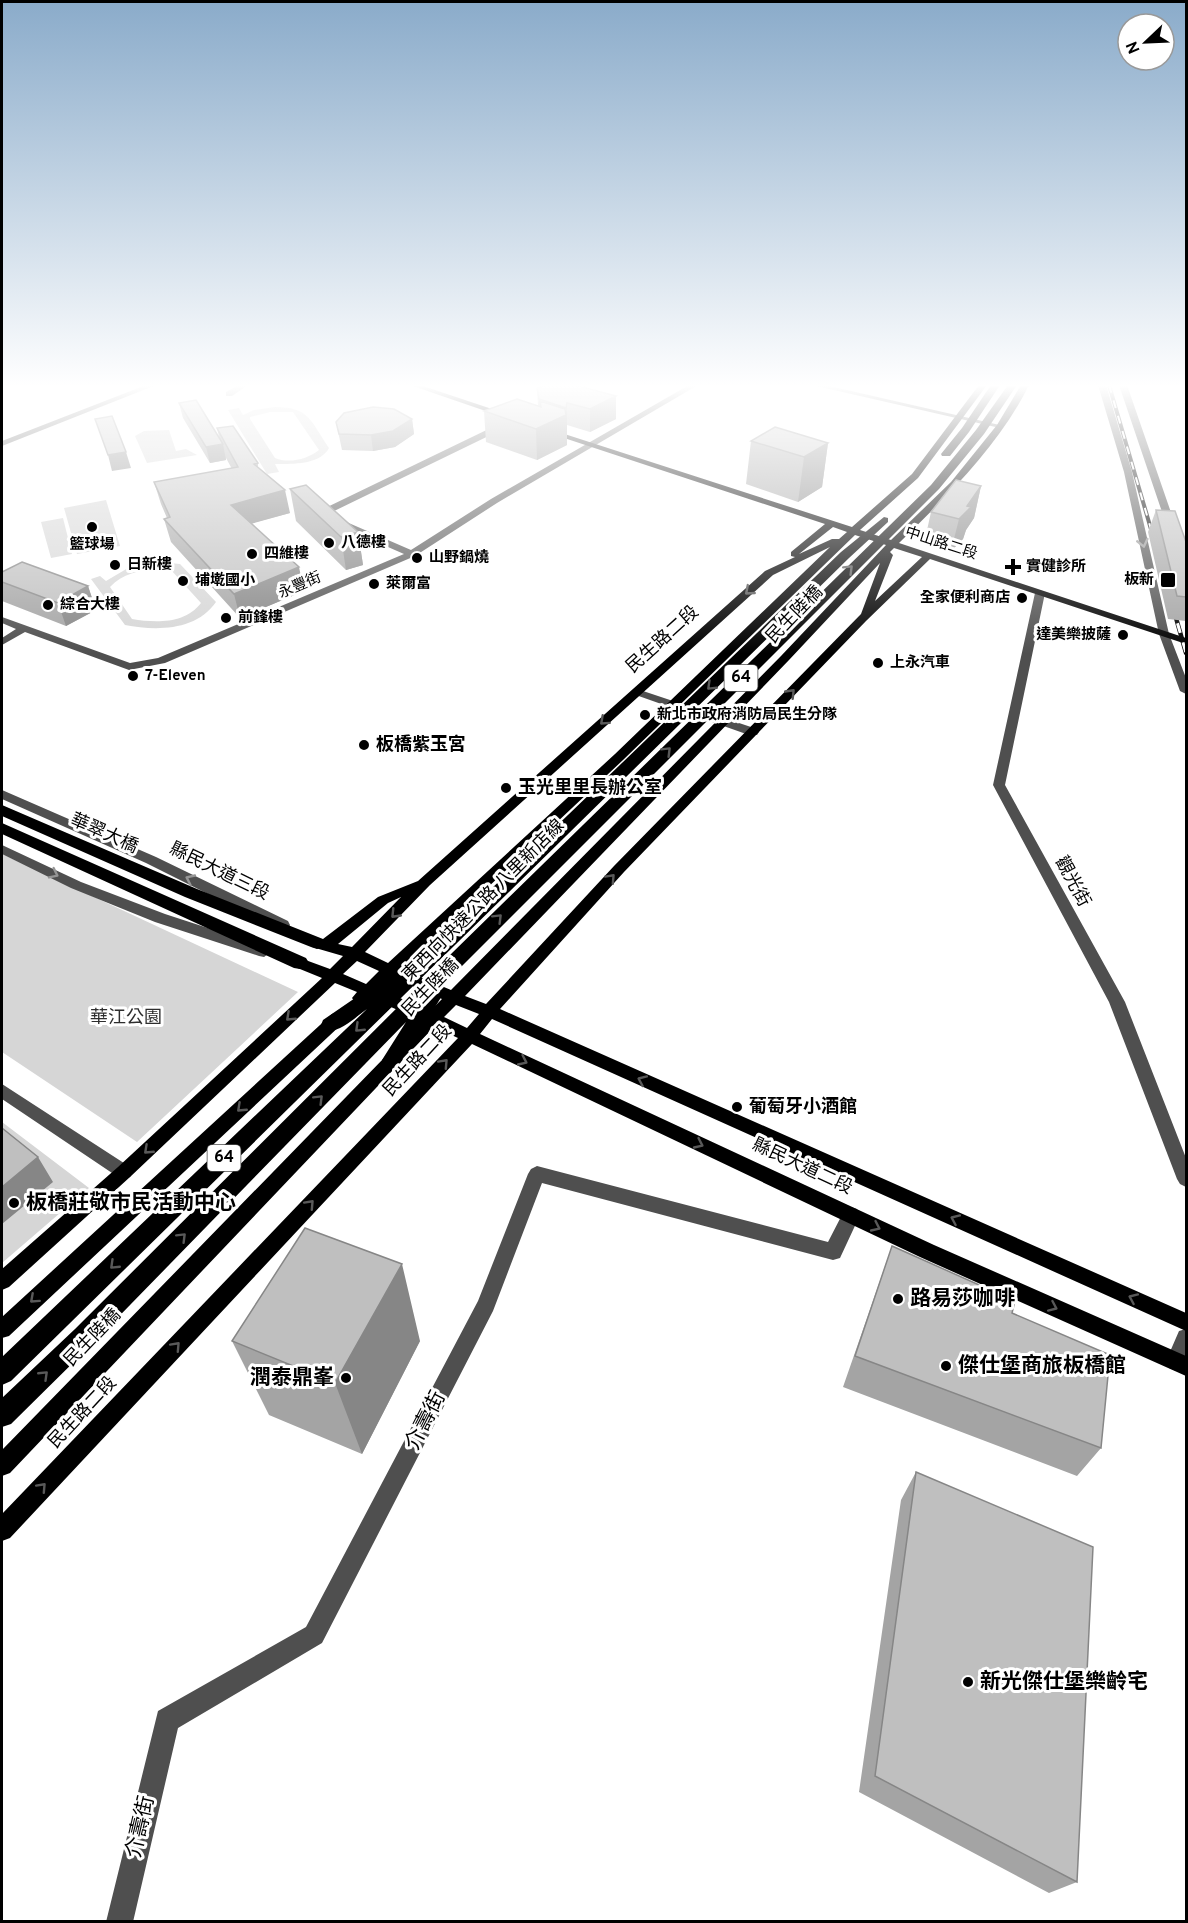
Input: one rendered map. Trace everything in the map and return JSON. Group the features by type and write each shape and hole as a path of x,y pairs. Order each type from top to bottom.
{"highway":[{"name":"東西向快速公路 八里新店線","path":"2,1415 83,1337 452,951 844,555 921,485 929,475"},
{"name":"東西向快速公路 八里新店線","path":"2,1373 452,951 935,487 945,475"},
{"name":"華翠大橋","path":"2,810 191,893 322,944"},
{"name":"華翠大橋","path":"2,828 300,963"},
{"path":"330,1025 452,951"},
{"path":"392,1060 452,951"}],"main road":[{"name":"中山路二段","path":"682,475 1186,641"},
{"name":"民生陸橋","path":"2,1329 619,757 816,565 916,475"},
{"name":"民生陸橋","path":"2,1465 961,475"},
{"name":"民生路二段","path":"2,1281 124,1172 333,976 425,882 769,573 831,524"},
{"name":"民生路二段","path":"769,573 854,531"},
{"name":"民生路二段","path":"862,619 893,543"},
{"name":"民生路二段","path":"2,1530 470,1036 502,995 620,869 862,619 929,555"},
{"name":"民生路二段","path":"322,944 382,900 425,882"},
{"name":"縣民大道三段","path":"322,944 356,954 419,984"},
{"path":"300,963 333,976"},
{"name":"縣民大道二段","path":"333,976 401,1004 851,1215 1181,1364"},
{"name":"縣民大道二段","path":"419,984 491,1012 1186,1322"}],"street":[{"path":"399,475 320,514 412,554"},
{"name":"永豐街","path":"2,620 129,667 141,667 160,662 412,554 494,501 540,475"},
{"path":"1129,475 1164,634 1186,691"},
{"path":"1153,475 1186,568"},
{"name":"觀光街","path":"1040,593 999,785 1117,1002 1186,1179"},
{"path":"2,642 25,628"},
{"path":"637,692 753,732"},
{"name":"縣民大道三段","path":"2,794 171,869 322,944"},
{"path":"2,849 76,885 160,918 300,963"},
{"path":"2,1091 124,1172"},
{"name":"介壽街","path":"119,1922 167,1720 314,1635 486,1305 537,1174 833,1252 851,1215"},
{"path":"1181,1364 1186,1338"}],"green space":[{"name":"籃球場","path":"106,500 120,546 77,554 64,508"},
{"path":"63,518 72,554 51,558 41,522"},
{"path":"158,562 180,564 216,602 208,612 187,624 162,628 125,625 91,579 100,576 106,581 128,568","holes":["157,568 171,570 201,603 187,615 178,618 160,621 132,619 110,587 120,579 138,571"]},
{"name":"華江公園","path":"2,854 298,992 137,1142 2,1052"},
{"path":"2,1122 89,1188 2,1263"}],"building":[{"path":"195,475 267,475 285,490 231,505 299,567 234,594 164,519 170,517 154,482"},
{"path":"956,480 981,486 967,506 971,507 959,519 931,512"},
{"path":"306,485 358,532 341,537 290,489"},
{"path":"1156,510 1175,511 1186,542 1186,597 1177,596"},
{"path":"22,562 88,586 58,603 2,582 2,572"},
{"path":"2,1128 38,1157 2,1187"},
{"path":"305,1228 402,1264 335,1383 232,1341"},
{"name":"傑仕堡商旅板橋館","path":"892,1246 1015,1301 1012,1313 1110,1355 1101,1448 855,1356"},
{"name":"新光傑仕堡樂齡宅","path":"916,1472 1093,1547 1077,1882 875,1776"}],"railway":[{"path":"1135,475 1155,543"},
{"path":"1172,604 1186,653"}],"place":[{"name":"籃球場","path":"92,527"},
{"name":"八德樓","path":"329,543"},
{"name":"四維樓","path":"252,554"},
{"name":"山野鍋燒","path":"417,558"},
{"name":"日新樓","path":"115,565"},
{"name":"實健診所","path":"1013,567"},
{"name":"板新","path":"1168,580"},
{"name":"埔墘國小","path":"183,581"},
{"name":"萊爾富","path":"374,584"},
{"name":"全家便利商店","path":"1022,598"},
{"name":"綜合大樓","path":"48,605"},
{"name":"前鋒樓","path":"226,618"},
{"name":"達美樂披薩","path":"1123,635"},
{"name":"上永汽車","path":"878,663"},
{"name":"7-Eleven","path":"133,676"},
{"name":"新北市政府消防局民生分隊","path":"645,715"},
{"name":"板橋紫玉宮","path":"364,745"},
{"name":"玉光里里長辦公室","path":"506,788"},
{"name":"葡萄牙小酒館","path":"737,1107"},
{"name":"板橋莊敬市民活動中心","path":"14,1203"},
{"name":"路易莎咖啡","path":"898,1299"},
{"name":"傑仕堡商旅板橋館","path":"946,1366"},
{"name":"潤泰鼎峯","path":"346,1378"},
{"name":"新光傑仕堡樂齡宅","path":"968,1682"}]}
